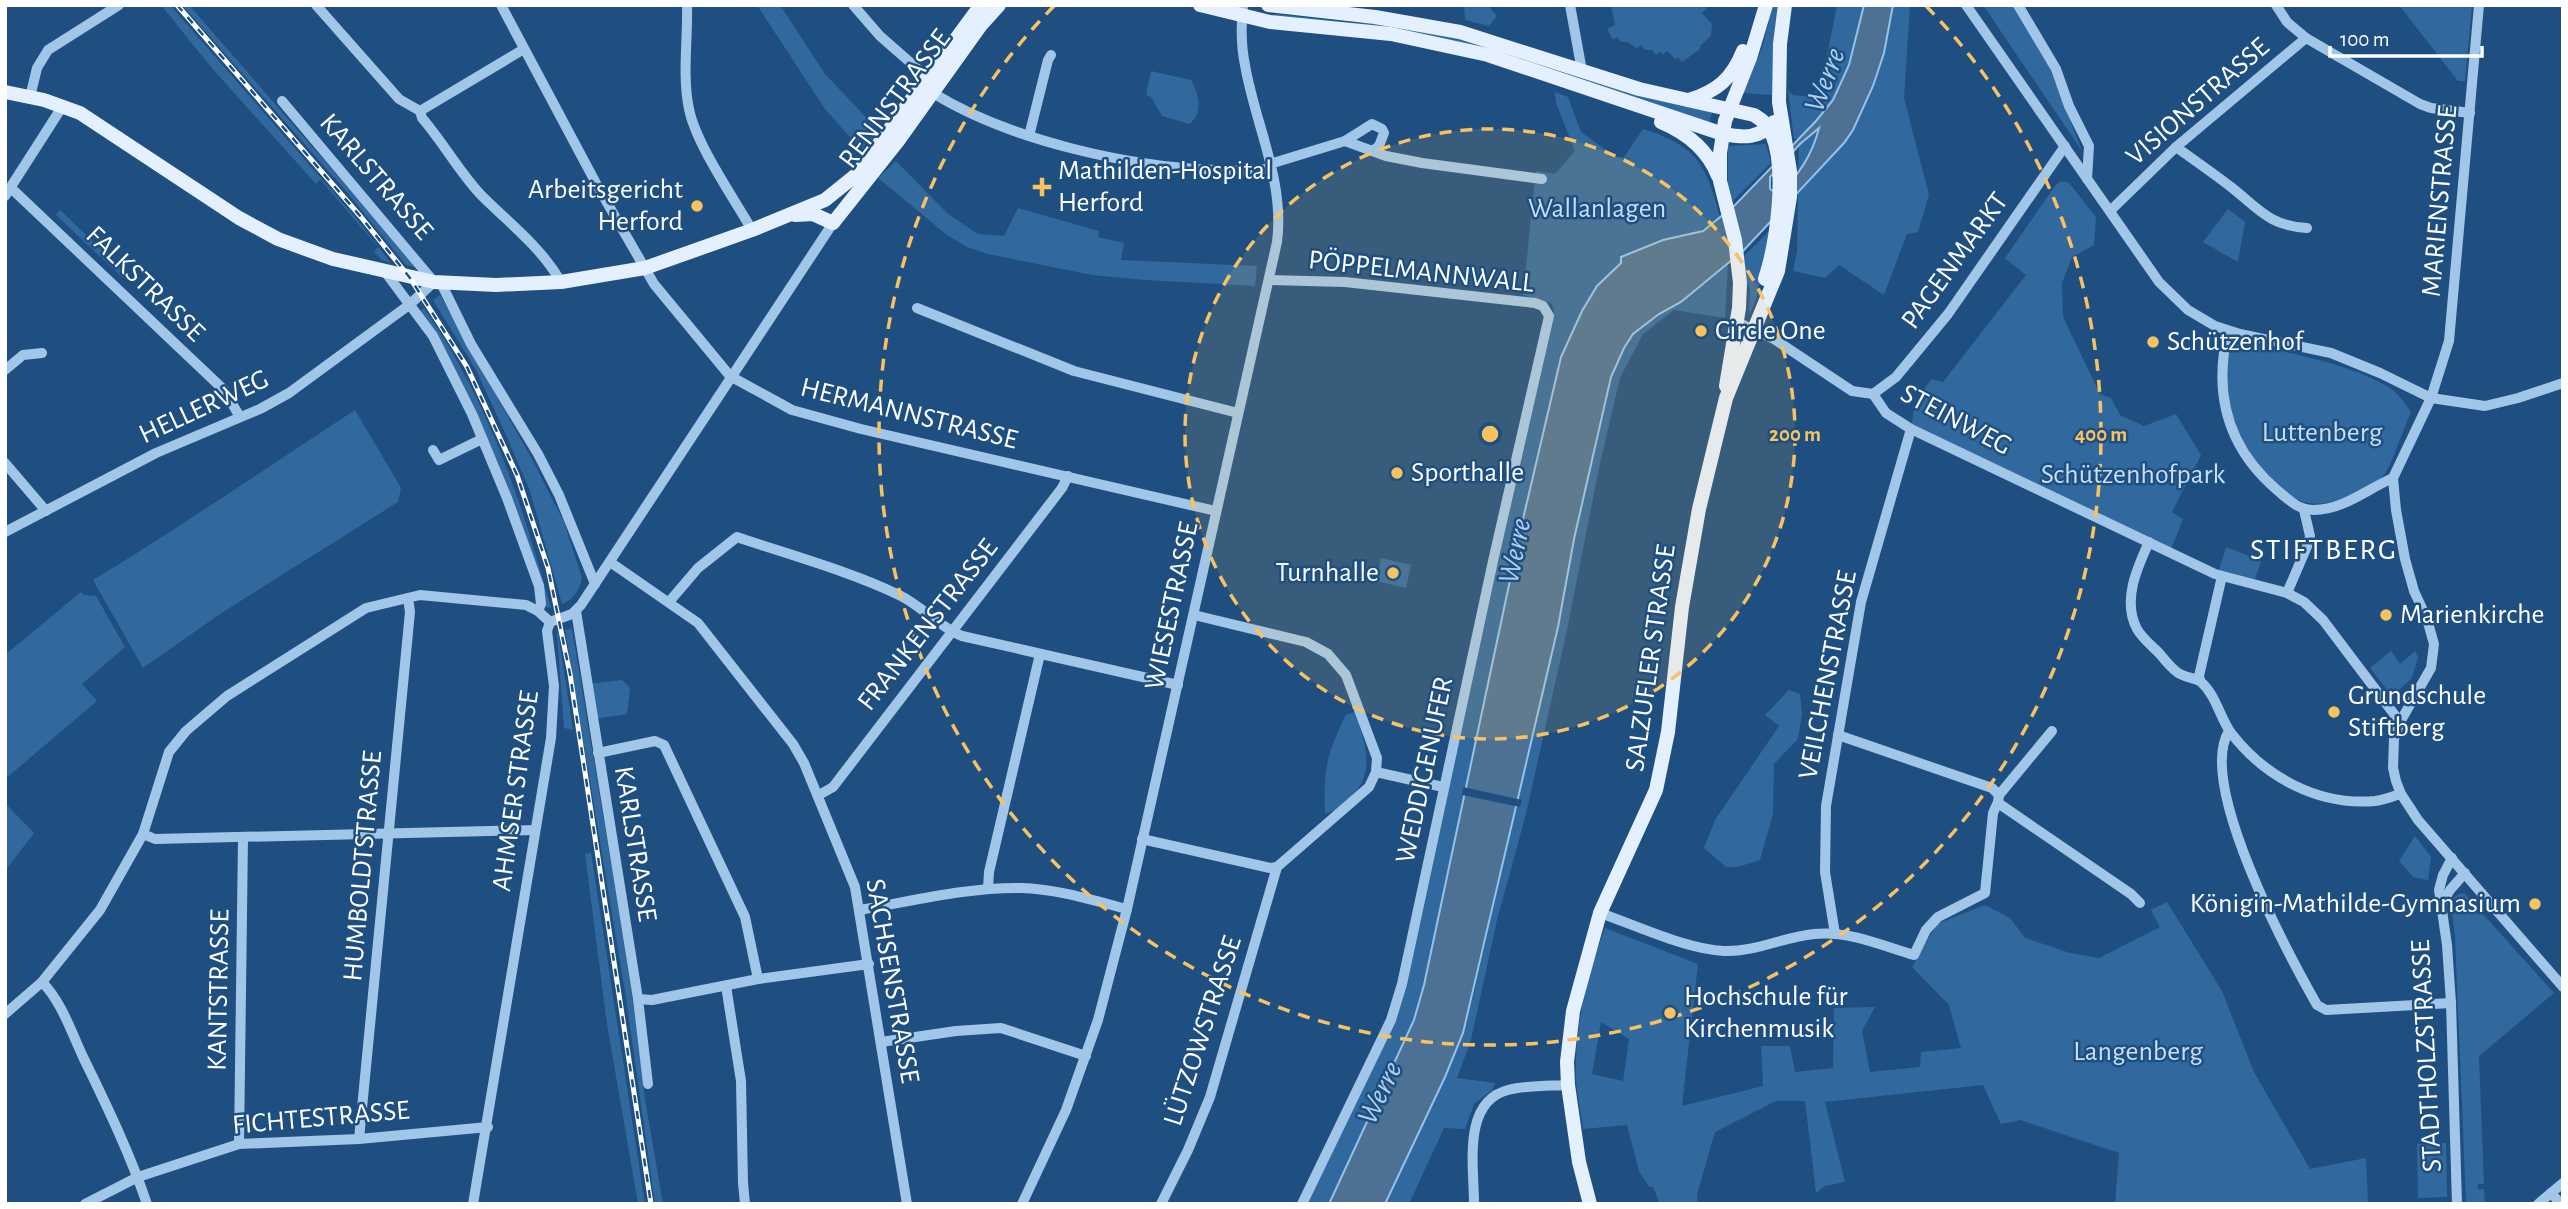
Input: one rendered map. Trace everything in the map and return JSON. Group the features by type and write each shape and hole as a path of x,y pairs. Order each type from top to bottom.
{"main road":[{"name":"RENNSTRASSE","path":"856,175 981,5"},
{"name":"RENNSTRASSE","path":"833,223 882,162 981,24 999,5"},
{"path":"1200,5 1242,10 1270,22 1391,34 1488,55 1723,134 1752,137 1769,128 1780,111"},
{"path":"1268,5 1375,17 1460,32 1686,101 1732,103 1754,115 1769,128"},
{"path":"1780,142 1780,44 1786,5"},
{"path":"1686,101 1708,94 1731,76 1755,24 1764,11"},
{"name":"SALZUFLER STRASSE","path":"1726,397 1726,377 1740,296 1738,261 1720,181 1720,153 1732,103 1750,58 1764,11"},
{"path":"5,92 62,107 99,124 257,229 310,252 386,273 437,283 496,285 561,282 645,268 791,215 831,197 856,175"},
{"path":"1632,104 1698,145 1715,168 1720,181"},
{"name":"SALZUFLER STRASSE","path":"1590,1204 1575,1140 1568,1085 1567,1062 1573,1011 1601,913 1647,814 1663,766 1688,563 1726,397 1778,271 1786,223 1790,171 1780,142 1769,128"},
{"name":"SALZUFLER STRASSE","path":"1764,307 1761,290 1774,237 1780,142"},
{"path":"791,215 813,214 833,223 856,175"}],"street":[{"path":"30,97 37,68 48,50 119,5"},
{"path":"316,5 399,99 420,111 422,118 480,193 552,266 561,282"},
{"name":"HERMANNSTRASSE","path":"500,5 654,284 730,376 792,410 861,429 1216,511"},
{"path":"687,5 686,77 689,111 697,133 752,230"},
{"path":"853,5 880,36 928,78"},
{"path":"1570,5 1582,71"},
{"path":"1966,5 2170,294 2194,314 2228,331 2330,353 2431,398 2485,406 2563,383"},
{"path":"2018,5 2056,69 2069,106 2089,146 2087,178"},
{"path":"2276,5 2287,22 2306,38"},
{"name":"MARIENSTRASSE","path":"2393,478 2431,398 2451,333 2479,5"},
{"name":"WIESESTRASSE","path":"1022,1204 1055,1136 1086,1056 1127,909 1279,226 1276,190 1245,65 1242,10"},
{"name":"VISIONSTRASSE","path":"2110,211 2176,148 2306,38 2420,104 2470,113"},
{"path":"420,111 524,48"},
{"path":"1029,136 1051,55"},
{"path":"933,93 974,115 1029,136 1132,162 1192,169 1248,171 1345,141 1368,125 1376,125 1384,133 1379,146 1374,150"},
{"name":"KARLSTRASSE","path":"282,101 437,283 538,454 559,495 595,584"},
{"path":"8,192 62,107"},
{"path":"1345,141 1385,156 1542,179"},
{"name":"PAGENMARKT","path":"1873,394 1896,377 1948,314 2065,146"},
{"path":"2176,148 2278,224 2307,228"},
{"name":"FALKSTRASSE","path":"8,192 224,390 240,417"},
{"path":"5,1014 42,982 100,910 143,834 165,761 186,730 227,696 358,612 408,597 420,595 516,604 531,607 550,622 576,611 833,223"},
{"path":"386,273 433,336 482,439 539,586 541,604 538,611"},
{"name":"PÖPPELMANNWALL","path":"1269,280 1345,282 1535,303 1547,310 1549,316 1546,329"},
{"name":"HELLERWEG","path":"5,532 156,453 289,393 437,283"},
{"path":"917,308 1074,371 1238,412"},
{"path":"1737,322 1774,339 1852,391 1873,394"},
{"name":"WEDDIGENUFER","path":"1302,1204 1391,1020 1402,984 1443,787 1546,329"},
{"path":"2228,331 2222,371 2224,405 2233,432 2248,462 2270,484 2304,510 2310,536 2288,589"},
{"path":"5,370 23,355 42,353"},
{"name":"STEINWEG","path":"1873,394 1886,413 1911,429 2149,542 2222,576 2288,589 2323,620 2400,722"},
{"name":"VEILCHENSTRASSE","path":"1835,934 1825,872 1826,806 1861,603 1911,429"},
{"path":"433,450 439,460 482,439"},
{"path":"5,463 46,511"},
{"name":"FRANKENSTRASSE","path":"819,795 832,787 1062,488 1068,476"},
{"path":"2304,510 2327,509 2393,478 2396,510 2408,571 2434,644 2431,668 2426,680 2400,722 2394,739 2393,768 2401,793 2418,820 2563,987"},
{"path":"669,602 698,568 737,537 882,587 916,604 952,632 1178,685"},
{"path":"2149,542 2134,573 2131,592 2136,628 2178,674 2200,681"},
{"name":"SACHSENSTRASSE","path":"610,562 698,623 793,744 804,762 846,862 860,910 907,1204"},
{"path":"2222,576 2199,676 2230,731 2267,770 2299,789 2322,795 2377,801 2401,793"},
{"name":"HUMBOLDTSTRASSE","path":"359,1139 410,612 408,597"},
{"name":"KARLSTRASSE","path":"576,611 638,999 648,1084"},
{"path":"1142,839 1270,869 1277,867 1356,800 1369,787 1376,772 1377,758 1353,691 1346,675 1328,654 1306,642 1194,615"},
{"name":"AHMSER STRASSE","path":"473,1204 488,1127 553,713 554,686 547,631 550,622"},
{"path":"988,889 989,872 1041,654"},
{"path":"1601,913 1691,945 1723,951 1818,933 1851,936 1914,955 1926,930 1938,917 1985,892 1993,813 1999,798 2052,731"},
{"path":"2230,731 2222,742 2223,772 2237,831 2284,947 2317,1005 2326,1010 2451,1003"},
{"path":"1838,735 1992,788 1999,798 2140,903"},
{"path":"598,753 655,740 664,745 745,918 758,979"},
{"path":"1376,772 1443,787"},
{"path":"143,834 155,838 535,831"},
{"name":"KANTSTRASSE","path":"239,1144 243,837"},
{"name":"STADTHOLZSTRASSE","path":"2452,858 2441,883 2441,905 2451,1003 2457,1204"},
{"name":"LÜTZOWSTRASSE","path":"1161,1204 1210,1097 1277,867"},
{"name":"STADTHOLZSTRASSE","path":"2441,905 2465,873"},
{"path":"860,910 988,889 1046,890 1127,909"},
{"path":"638,999 652,1000 758,979 869,964"},
{"path":"42,982 57,1003 148,1204"},
{"path":"726,986 741,1081 745,1204"},
{"path":"881,1042 956,1031 1001,1028 1086,1056"},
{"path":"1474,1204 1475,1128 1481,1108 1494,1096 1506,1090 1568,1085"},
{"name":"FICHTESTRASSE","path":"85,1204 138,1177 239,1144 359,1139 488,1127"},
{"path":"2538,1204 2563,1183"},
{"path":"2551,1193 2561,1204"}],"green space":[{"path":"161,5 170,5 355,217 391,263 382,260 374,252 378,247 320,179 316,184 210,66"},
{"path":"182,5 189,5 418,268 406,265 345,190"},
{"path":"757,5 780,5 825,74 878,130 864,153 825,109"},
{"path":"1464,5 1488,5 1497,16 1489,26 1465,20"},
{"path":"1611,5 1704,5 1707,8 1702,13 1712,24 1711,36 1701,48 1682,62 1667,51 1656,55 1641,45 1637,48 1627,42 1621,42 1617,37 1613,40 1607,29 1615,25"},
{"path":"1773,5 1780,5 1774,44 1772,95 1743,93 1762,48"},
{"path":"1837,5 1910,5 1904,98 1929,195 1918,232 1907,234 1884,295 1839,265 1825,278 1793,271 1797,252 1799,139 1794,139 1788,90 1792,95 1813,97 1828,51"},
{"path":"1983,5 2014,5 2044,53 2082,151"},
{"path":"2399,5 2472,5 2465,81 2458,81"},
{"path":"1275,14 1356,23 1378,22 1463,38 1712,112 1709,125 1497,52 1274,17"},
{"path":"1151,71 1191,80 1199,104 1197,115 1189,124 1162,116 1151,97 1146,95"},
{"name":"Wallanlagen","path":"1555,92 1568,97 1581,132 1616,157 1624,157 1643,129 1676,142 1687,150 1704,170 1720,217 1695,234 1663,240 1621,257 1621,262 1597,286 1582,311 1561,357 1523,519 1424,985 1414,1020 1329,1204 1305,1204 1394,1020 1554,310 1551,303 1523,295 1536,171 1555,174 1575,151 1556,103"},
{"path":"1766,144 1771,163 1733,201 1728,187 1728,146"},
{"path":"896,161 948,214 978,234 1004,236 1018,208 1099,231 1098,237 1124,243 1121,260 1257,266 1255,286 1092,275 988,254 967,247 947,235 878,178"},
{"name":"Schützenhofpark","path":"2061,181 2069,183 2096,217 2094,245 2072,257 2062,283 2063,317 2100,394 2111,398 2120,415 2144,426 2176,414 2201,455 2172,512 2183,519 2171,549 1912,424 1916,405 1928,384 1932,379 1943,382 2026,275 2005,258"},
{"path":"2228,209 2245,222 2238,262 2203,242"},
{"path":"60,210 127,274 123,278 56,215"},
{"path":"1771,229 1756,300 1749,315 1750,289 1745,276 1744,256"},
{"path":"1728,263 1725,318 1674,310 1643,334 1620,378 1526,814 1497,920 1471,1040 1457,1078 1495,1083 1492,1090 1474,1104 1465,1129 1444,1128 1409,1204 1385,1204 1444,1079 1472,1001 1558,627 1574,539 1611,377 1633,334 1659,314 1677,305"},
{"path":"440,295 564,522 582,578 575,594 562,604 530,491 476,370 433,300"},
{"path":"424,308 467,380 501,452 551,608 546,607 531,553 419,312"},
{"name":"Luttenberg","path":"2237,341 2339,366 2360,373 2394,391 2411,412 2384,475 2372,485 2347,497 2318,504 2301,501 2276,484 2255,460 2239,433 2227,398 2228,346"},
{"path":"355,410 401,488 398,502 220,614 143,668 93,580"},
{"path":"2226,547 2261,561 2255,579 2219,570"},
{"name":"Turnhalle","path":"1381,558 1411,565 1406,588 1376,581"},
{"path":"81,592 84,595 96,596 125,647 82,684 97,701 5,779 5,655"},
{"path":"572,629 618,905 645,1099 663,1204 655,1204 626,998 565,630"},
{"path":"558,632 573,730 564,728"},
{"path":"2391,651 2400,664 2415,651 2418,657 2412,678 2392,696 2370,668"},
{"path":"622,680 630,688 627,714 594,719 589,684"},
{"path":"1789,690 1800,694 1802,714 1798,739 1774,764 1773,814 1760,860 1738,867 1726,867 1704,848 1715,820 1779,726 1765,715"},
{"path":"1355,712 1365,747 1366,769 1363,780 1343,804 1325,813 1325,785 1330,751 1346,715"},
{"path":"5,803 34,833 5,871"},
{"path":"2415,836 2431,857 2428,880 2413,877 2399,861"},
{"path":"591,853 645,1204 638,1204 607,1024 585,854"},
{"path":"2461,893 2465,894 2554,993 2479,1056 2484,1184 2478,1184 2478,1189 2484,1189 2485,1204 2468,1204 2466,1201 2455,937 2451,906 2453,898"},
{"name":"Langenberg","path":"2167,902 2222,991 2254,1072 2310,1169 2366,1158 2368,1204 2115,1204 2119,1153 2021,1120 2001,1124 1983,1085 1825,1102 1845,1182 1825,1186 1816,1193 1805,1101 1776,1101 1715,1132 1697,1194 1698,1204 1660,1204 1653,1187 1649,1187 1639,1171 1627,1125 1583,1129 1576,1079 1577,1041 1587,983 1605,928 1698,964 1682,1106 1763,1086 1761,1046 1790,1046 1795,1072 1833,1068 1834,1008 1875,1007 1862,1031 1870,1072 1920,1067 1921,1052 1961,1048 1949,1005 1912,967 1937,924 1985,905 2010,918 2025,938 2070,953 2099,958 2160,927 2151,910","holes":["1601,1022 1629,1039 1623,1081 1592,1074"]},
{"path":"2446,1143 2447,1197 2418,1198 2417,1144"}],"shaded area":[{"path":"1864,5 1893,5 1884,53 1873,86 1853,130 1844,143 1744,250 1681,302 1659,314 1633,334 1624,348 1611,377 1574,539 1558,627 1463,1033 1385,1204 1329,1204 1414,1020 1424,985 1523,519 1561,357 1582,311 1597,286 1621,263 1621,257 1663,240 1703,231 1735,205 1816,121 1833,100 1849,65","holes":["1819,128 1809,156 1791,181 1776,193 1770,189 1770,177 1800,144"]}],"pier":[{"path":"1463,787 1522,800 1520,807 1462,795"}],"railway":[{"path":"177,5 361,217 410,278 467,367 517,475 548,568 570,674 651,1204"}],"place":[{"name":"Mathilden-Hospital Herford","path":"1042,187"},
{"name":"Arbeitsgericht Herford","path":"697,206"},
{"name":"Circle One","path":"1701,331"},
{"name":"Schützenhof","path":"2153,342"},
{"name":"Sporthalle","path":"1397,473"},
{"name":"Turnhalle","path":"1393,573"},
{"name":"Marienkirche","path":"2386,615"},
{"name":"Grundschule Stiftberg","path":"2334,712"},
{"name":"Königin-Mathilde-Gymnasium","path":"2535,904"},
{"name":"Hochschule für Kirchenmusik","path":"1670,1013"}],"district":[{"name":"STIFTBERG","path":"2324,550"}],"water label":[{"name":"Werre","path":"1825,80"},
{"name":"Werre","path":"1515,551"},
{"name":"Werre","path":"1380,1093"}]}
